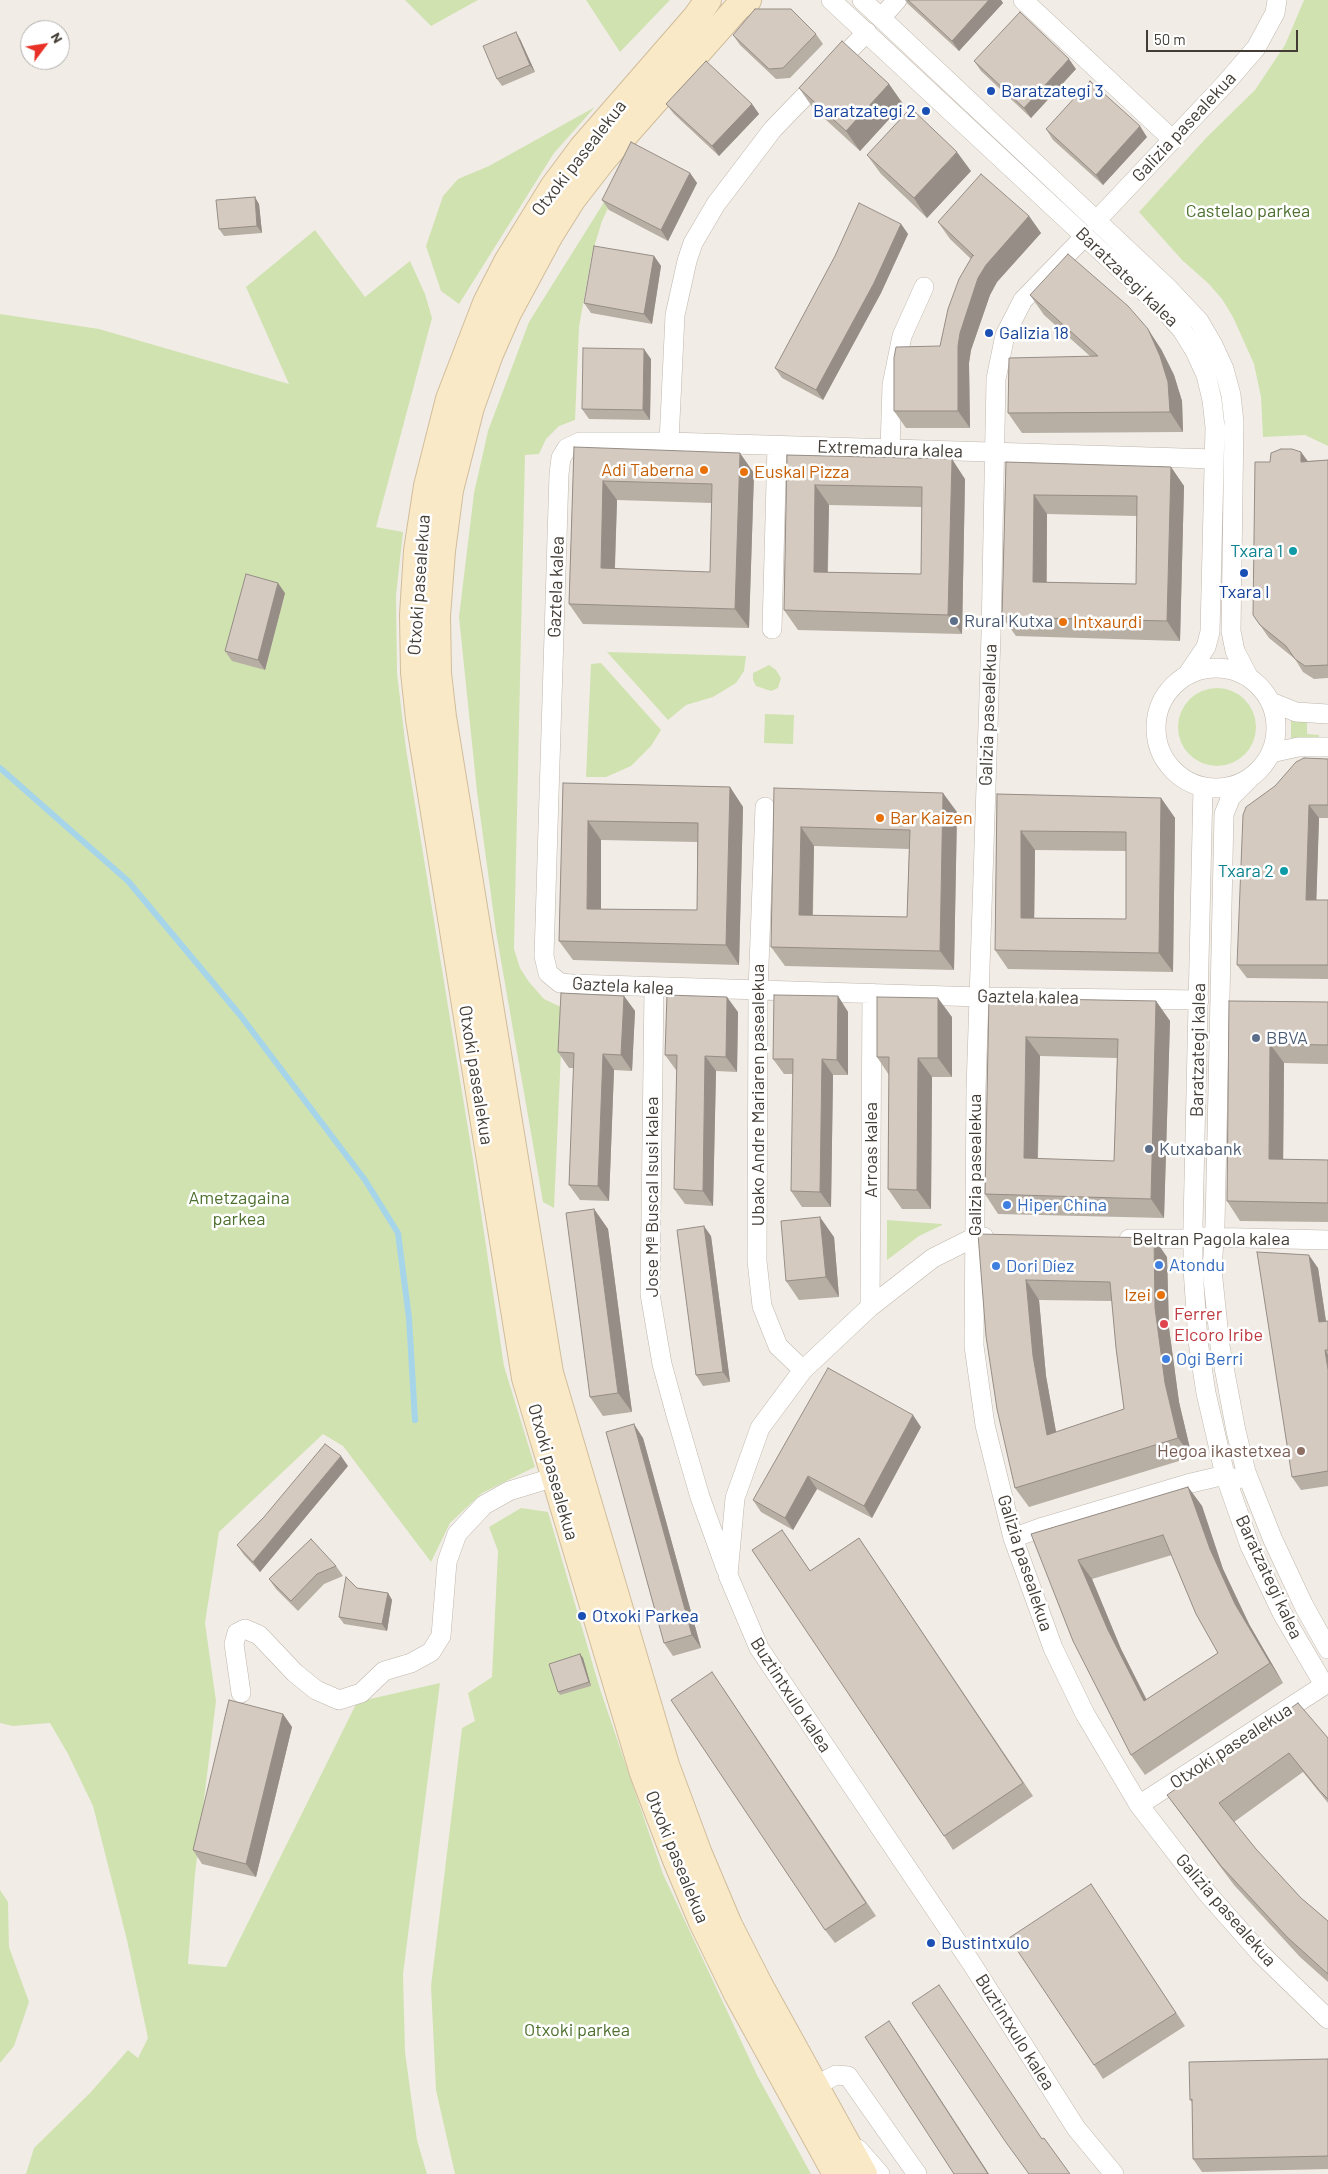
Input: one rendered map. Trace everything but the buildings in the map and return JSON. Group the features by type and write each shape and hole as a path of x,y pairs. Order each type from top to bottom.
{"main road":[{"name":"Otxoki pasealekua","path":"708,0 696,17 582,148 553,187 508,260 472,336 449,400 427,486 417,551 414,672 419,719 522,1361 554,1477 643,1773 676,1860 702,1922 737,1994 836,2174"},
{"name":"Otxoki pasealekua","path":"748,0 738,7 603,160 582,187 546,242 508,313 490,354 471,407 450,490 442,551 437,616 438,673 443,717 550,1373 666,1765 699,1854 730,1925 759,1984 864,2174"}],"street":[{"name":"Baratzategi kalea","path":"831,0 1164,310 1182,330 1195,350 1206,375 1212,400 1215,427 1210,632 1206,647 1187,675"},
{"name":"Baratzategi kalea","path":"862,0 1184,305 1199,321 1213,344 1224,369 1231,395 1234,422 1231,631 1235,651 1248,676"},
{"path":"881,18 897,0"},
{"path":"1024,0 1173,140"},
{"name":"Galizia pasealekua","path":"1096,221 1224,85 1256,48 1275,13 1277,0"},
{"path":"669,442 675,314 693,243 716,204 773,129 867,32"},
{"path":"1085,236 1094,235 1101,238 1170,300 1184,305"},
{"name":"Galizia pasealekua","path":"1085,236 1023,300 1005,336 996,379 976,1089 974,1346 985,1425 1013,1538 1053,1648 1085,1714 1139,1805 1207,1893 1260,1953 1328,2019"},
{"path":"890,449 892,386 902,336 924,287"},
{"name":"Extremadura kalea","path":"567,448 580,442 669,442 1214,459"},
{"path":"772,629 777,446"},
{"name":"Gaztela kalea","path":"567,448 561,458 559,474 544,956 548,973 560,983 654,988 980,997 1199,1000"},
{"path":"1214,667 1232,669 1248,676 1256,682 1271,702 1275,714 1277,730 1271,753 1261,769 1248,779 1224,788 1203,786 1187,780 1173,769 1163,757 1157,738 1156,722 1163,699 1173,686 1196,670 1214,667"},
{"path":"1271,702 1296,712 1328,714"},
{"path":"1271,753 1298,748 1328,747"},
{"name":"Baratzategi kalea","path":"1248,779 1231,797 1224,814 1215,1238 1212,1270 1220,1346 1230,1405 1246,1472 1273,1540 1304,1606 1328,1649"},
{"name":"Baratzategi kalea","path":"1203,786 1193,1239 1198,1341 1206,1393 1225,1474 1250,1546 1282,1613 1325,1680"},
{"name":"Ubako Andre Mariaren pasealekua","path":"765,807 758,991 757,1261 762,1306 778,1346 802,1370"},
{"name":"Jose Mª Buscal Isusi kalea","path":"654,988 650,1294 662,1364 671,1398 700,1497 728,1575"},
{"name":"Arroas kalea","path":"870,1307 872,993"},
{"path":"1221,1003 1240,1003"},
{"path":"975,1237 999,1237"},
{"name":"Buztintxulo kalea","path":"975,1237 933,1258 870,1307 802,1370 760,1428 735,1498 728,1575 758,1648 972,1964 1076,2128 1114,2174"},
{"name":"Beltran Pagola kalea","path":"1110,1238 1193,1239 1203,1237 1328,1240"},
{"path":"1013,1538 1052,1524 1225,1474 1240,1482 1262,1538 1273,1540"},
{"path":"241,1693 234,1644 237,1633 245,1629 259,1635 295,1673 316,1690 339,1700 361,1694 384,1671 411,1663 431,1652 441,1636 447,1562 458,1534 484,1505 509,1491 554,1477"},
{"name":"Otxoki pasealekua","path":"1139,1805 1325,1680"},
{"path":"815,2086 836,2075 848,2076 918,2174"},
{"name":"Otxoki pasealekua","path":"836,2124 880,2174"}],"green space":[{"path":"405,0 478,0 431,26"},
{"path":"586,0 670,0 620,52"},
{"name":"Castelao parkea","path":"1304,0 1328,0 1328,446 1305,435 1263,437 1261,397 1254,364 1233,317 1222,299 1209,284 1182,260 1139,212 1207,137 1255,90 1285,45"},
{"path":"595,107 554,153 459,304 441,291 426,246 443,196 458,179 489,166"},
{"path":"631,159 602,221 592,254 579,327 575,420 559,426 546,439 539,454 525,455 514,949 520,968 529,982 544,999 563,1008 554,1208 543,1202 496,932 477,792 459,617 474,493 488,431 529,322"},
{"name":"Ametzagaina parkea","path":"315,230 365,297 410,261 425,294 432,318 376,527 403,532 396,596 397,673 406,749 473,1159 504,1366 535,1467 482,1493 450,1523 431,1562 343,1446 323,1434 219,1532 205,1623 216,1701 195,1874 188,1964 226,1967 357,1702 440,1683 403,1974 405,2052 417,2140 427,2174 26,2174 34,2148 90,2093 128,2050 138,2058 148,2038 127,1940 93,1806 68,1754 50,1723 13,1726 0,1723 0,314 99,329 289,384 246,287"},
{"path":"607,652 746,656 744,671 736,683 713,697 686,705 668,720"},
{"path":"601,663 661,730 651,746 631,766 606,777 586,777 591,664"},
{"path":"769,665 776,670 781,678 778,688 771,691 756,686 753,680 753,673"},
{"path":"1217,688 1232,691 1245,699 1253,712 1256,727 1253,742 1245,755 1232,763 1217,766 1202,763 1189,755 1181,742 1178,727 1181,712 1189,699 1202,691"},
{"path":"765,714 794,715 793,744 764,743"},
{"path":"1291,720 1307,720 1307,734 1319,735 1319,742 1291,741"},
{"path":"887,1220 942,1225 919,1236 887,1260"},
{"name":"Otxoki parkea","path":"521,1508 548,1512 600,1689 663,1874 757,2075 811,2174 455,2174 436,2090 431,1986 462,1728 475,1721 468,1693 492,1677 498,1551 489,1527"},
{"path":"0,1890 8,1902 9,1947 29,2002 14,2046 0,2063"}],"waterway":[{"path":"0,768 128,881 240,1015 365,1180 398,1233 409,1318 415,1420"}],"place":[{"name":"Baratzategi 3","path":"991,91"},
{"name":"Baratzategi 2","path":"926,111"},
{"name":"Galizia 18","path":"989,333"},
{"name":"Adi Taberna","path":"704,470"},
{"name":"Euskal Pizza","path":"744,472"},
{"name":"Txara 1","path":"1293,551"},
{"name":"Txara I","path":"1244,573"},
{"name":"Rural Kutxa","path":"954,621"},
{"name":"Intxaurdi","path":"1063,622"},
{"name":"Bar Kaizen","path":"880,818"},
{"name":"Txara 2","path":"1284,871"},
{"name":"BBVA","path":"1256,1038"},
{"name":"Kutxabank","path":"1149,1149"},
{"name":"Hiper China","path":"1007,1205"},
{"name":"Atondu","path":"1159,1265"},
{"name":"Dori Díez","path":"996,1266"},
{"name":"Izei","path":"1161,1295"},
{"name":"Ferrer Elcoro Iribe","path":"1164,1324"},
{"name":"Ogi Berri","path":"1166,1359"},
{"name":"Hegoa ikastetxea","path":"1301,1451"},
{"name":"Otxoki Parkea","path":"582,1616"},
{"name":"Bustintxulo","path":"931,1943"}]}
